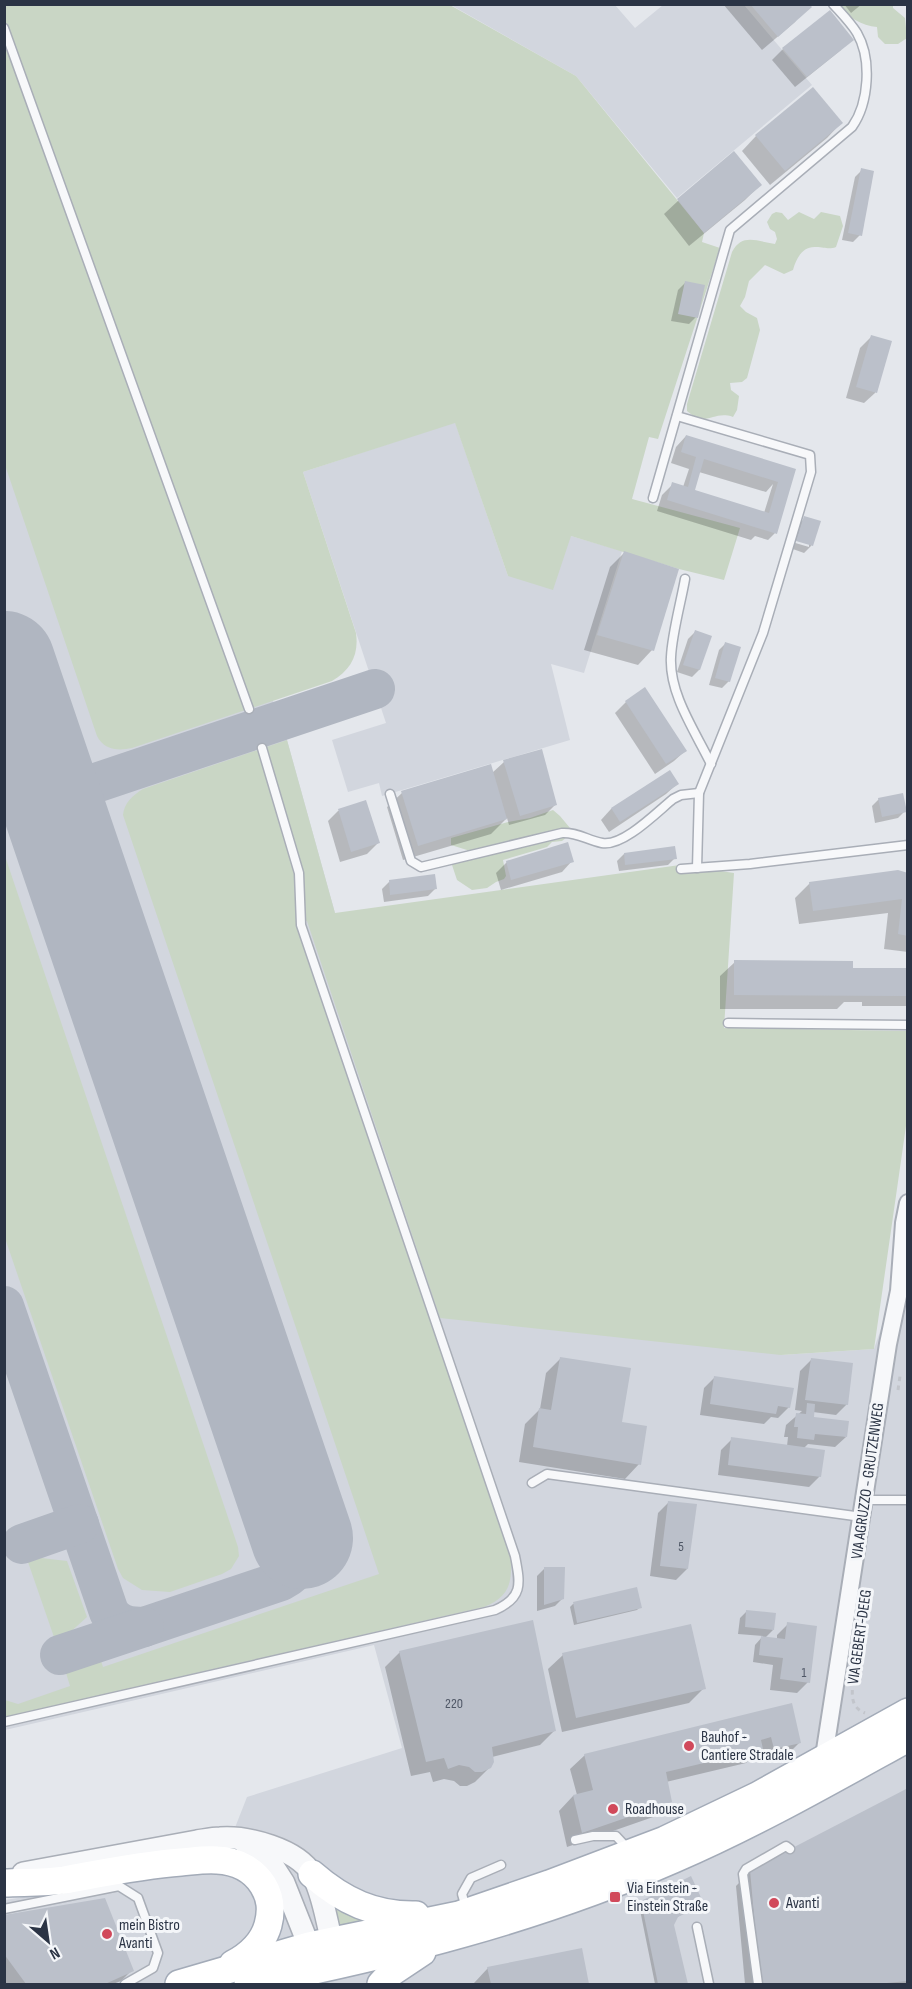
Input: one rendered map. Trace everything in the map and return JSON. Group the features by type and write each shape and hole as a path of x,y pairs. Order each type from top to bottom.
{"main road":[{"path":"178,1984 320,1944 463,1914 665,1840 757,1796 908,1712"},
{"path":"248,1984 327,1969 445,1940 578,1897 673,1860 755,1822 908,1738"},
{"path":"4,1883 60,1880 202,1860 234,1863 250,1870 266,1890 270,1907 269,1923 261,1942 246,1957 237,1962 178,1984"},
{"path":"312,1874 335,1892 372,1911 402,1916 463,1914"},
{"path":"381,1984 392,1972 414,1956 445,1940"}],"street":[{"name":"VIA AGRUZZO - GRUTZENWEG","path":"829,1757 825,1750 888,1344 903,1291 904,1223 908,1203"},
{"path":"4,1876 221,1837 241,1839 270,1846 294,1856 305,1864 318,1888 320,1944"},
{"path":"241,1839 275,1869 296,1911 320,1944"}],"lane":[{"path":"653,498 730,230 852,127 859,117 865,91 864,53 856,31 833,4"},
{"path":"4,28 249,710"},
{"path":"677,416 810,455 811,464 811,472 763,633 699,793 697,868"},
{"path":"685,579 671,656 672,674 676,692 711,764"},
{"path":"4,1722 495,1610 510,1602 518,1591 515,1556 301,925 299,873 262,748"},
{"path":"390,794 411,861 421,867 562,834 572,833 608,844 627,836 673,799 681,795 699,793"},
{"path":"681,869 750,864 908,845"},
{"path":"728,1023 908,1025"},
{"path":"532,1483 548,1474 864,1508 908,1500"},
{"path":"575,1840 593,1836 616,1836 632,1852"},
{"path":"758,1984 743,1874 746,1869 786,1846 790,1849"},
{"path":"463,1914 462,1894 471,1878 501,1865"},
{"path":"4,1909 119,1886 138,1898 158,1953 153,1968 125,1984"},
{"path":"698,1928 709,1984"}],"path":[{"path":"897,1395 901,1374"},
{"name":"VIA GEBERT-DEEG","path":"853,1679 852,1698 855,1705 858,1710 870,1714"}],"shaded area":[{"path":"25,4 287,740 335,913 781,1355 874,1349 898,1279 907,1276 908,1984 5,1984 5,1900 220,1866 247,1797 402,1748 374,1645 5,1730 4,5"},
{"path":"451,5 615,5 635,28 663,5 744,5 812,85 677,198 576,76"},
{"path":"455,422 508,576 571,536 622,551 584,673 551,664 570,740 382,796 379,783 348,792 332,740 386,723 303,472"}],"green space":[{"path":"4,5 450,5 576,76 704,233 702,242 720,248 658,439 649,437 632,499 740,528 724,580 679,569 571,536 553,590 508,576 455,423 303,472 356,633 355,655 349,667 339,677 132,748 117,749 103,744 97,736 5,465"},
{"path":"837,5 893,5 893,8 905,18 907,38 898,44 885,44 878,37 877,27 855,20"},
{"path":"776,212 782,213 788,220 799,212 814,219 821,212 840,216 843,226 836,247 811,247 803,251 793,270 784,274 765,265 749,281 740,306 757,318 760,330 747,378 742,382 730,383 731,390 739,396 737,410 733,417 726,415 700,419 687,411 687,404 732,252 740,242 745,240 775,244 777,239 775,232 770,229 767,222"},
{"path":"287,740 335,913 680,865 734,873 724,1028 907,1031 907,1119 874,1349 781,1355 440,1318 307,921 296,923 511,1558 511,1575 507,1588 499,1599 484,1607 5,1717 5,1700 18,1704 70,1686 66,1673 101,1661 103,1667 379,1574 123,815 130,800 143,789"},
{"path":"553,810 570,828 567,837 562,841 552,842 547,847 503,860 506,876 487,888 472,890 457,880 452,865 457,854 467,853 467,850 451,845 451,838"},
{"path":"5,856 238,1547 239,1556 231,1569 170,1592 142,1590 123,1578 118,1569 5,1238"},
{"path":"41,1558 67,1561 87,1617 66,1636 55,1640 28,1562"},
{"path":"330,1901 374,1920 339,1927"}],"building":[{"path":"750,4 809,4 812,7 778,37"},
{"path":"830,10 854,40 807,77 782,48"},
{"path":"813,87 843,123 785,171 755,135"},
{"path":"734,151 762,185 704,233 677,199"},
{"path":"861,168 874,171 862,236 848,233"},
{"path":"685,281 705,285 698,318 678,314"},
{"path":"871,335 892,341 877,393 856,387"},
{"path":"686,435 796,469 777,534 667,500 672,482 688,487 696,457 681,452","holes":["704,459 778,482 769,513 695,490"]},
{"path":"804,516 821,521 813,546 796,541"},
{"path":"624,551 679,569 654,651 597,635"},
{"path":"695,630 712,636 700,670 683,665"},
{"path":"725,642 741,647 730,682 715,678"},
{"path":"645,687 687,751 666,764 625,701"},
{"path":"542,749 557,805 520,816 503,760"},
{"path":"491,764 507,819 418,846 401,791"},
{"path":"670,770 679,784 620,822 611,808"},
{"path":"903,793 907,812 882,817 878,798"},
{"path":"366,800 380,843 351,852 338,809"},
{"path":"568,842 574,862 511,880 506,861"},
{"path":"675,846 677,859 625,865 624,853"},
{"path":"898,870 908,873 908,936 898,934 902,899 813,911 809,882"},
{"path":"435,874 437,889 390,895 389,880"},
{"path":"734,960 853,961 853,968 908,968 908,996 734,995"},
{"path":"560,1357 631,1368 622,1422 647,1426 641,1465 533,1447 539,1408 551,1410"},
{"path":"811,1358 853,1363 848,1405 805,1400"},
{"path":"714,1376 794,1388 790,1408 778,1406 776,1414 710,1404"},
{"path":"807,1403 815,1404 814,1417 849,1421 847,1437 815,1434 814,1440 797,1438 798,1427 794,1427 796,1413 806,1414"},
{"path":"731,1437 825,1450 821,1477 728,1465"},
{"path":"668,1501 697,1504 688,1569 660,1566"},
{"path":"544,1567 565,1567 564,1599 544,1605"},
{"path":"637,1587 642,1608 577,1623 573,1602"},
{"path":"746,1610 776,1613 774,1630 745,1627"},
{"path":"533,1620 556,1731 492,1747 494,1762 491,1768 482,1772 475,1772 469,1767 459,1765 448,1769 444,1758 426,1762 399,1651"},
{"path":"787,1622 817,1626 810,1683 780,1679 783,1658 759,1655 761,1636 785,1639"},
{"path":"691,1624 706,1689 576,1718 562,1653"},
{"name":"Bauhof - Cantiere Stradale","path":"792,1703 801,1743 774,1749 771,1737 761,1740 763,1749 666,1772 672,1802 582,1833 573,1795 593,1790 584,1754"},
{"path":"908,1788 908,1981 876,1984 760,1984 750,1870"},
{"path":"691,1876 704,1904 678,1917 674,1925 688,1984 658,1984 641,1901"},
{"path":"105,1898 134,1971 105,1984 26,1984 4,1954 4,1915"},
{"path":"582,1948 589,1984 491,1984 487,1967"}],"taxiway":[{"path":"51,798 375,689"},
{"path":"4,1306 109,1612 116,1620 128,1626 144,1627 281,1581 301,1564 304,1552 302,1538"},
{"path":"22,1544 79,1524"},
{"path":"60,1655 144,1627"}],"runway":[{"path":"4,662 302,1538"}],"place":[{"name":"Bauhof - Cantiere Stradale","path":"689,1746"},
{"name":"Roadhouse","path":"613,1809"},
{"name":"Via Einstein - Einstein Straße","path":"615,1897"},
{"name":"Avanti","path":"774,1903"},
{"name":"mein Bistro Avanti","path":"107,1934"}]}
